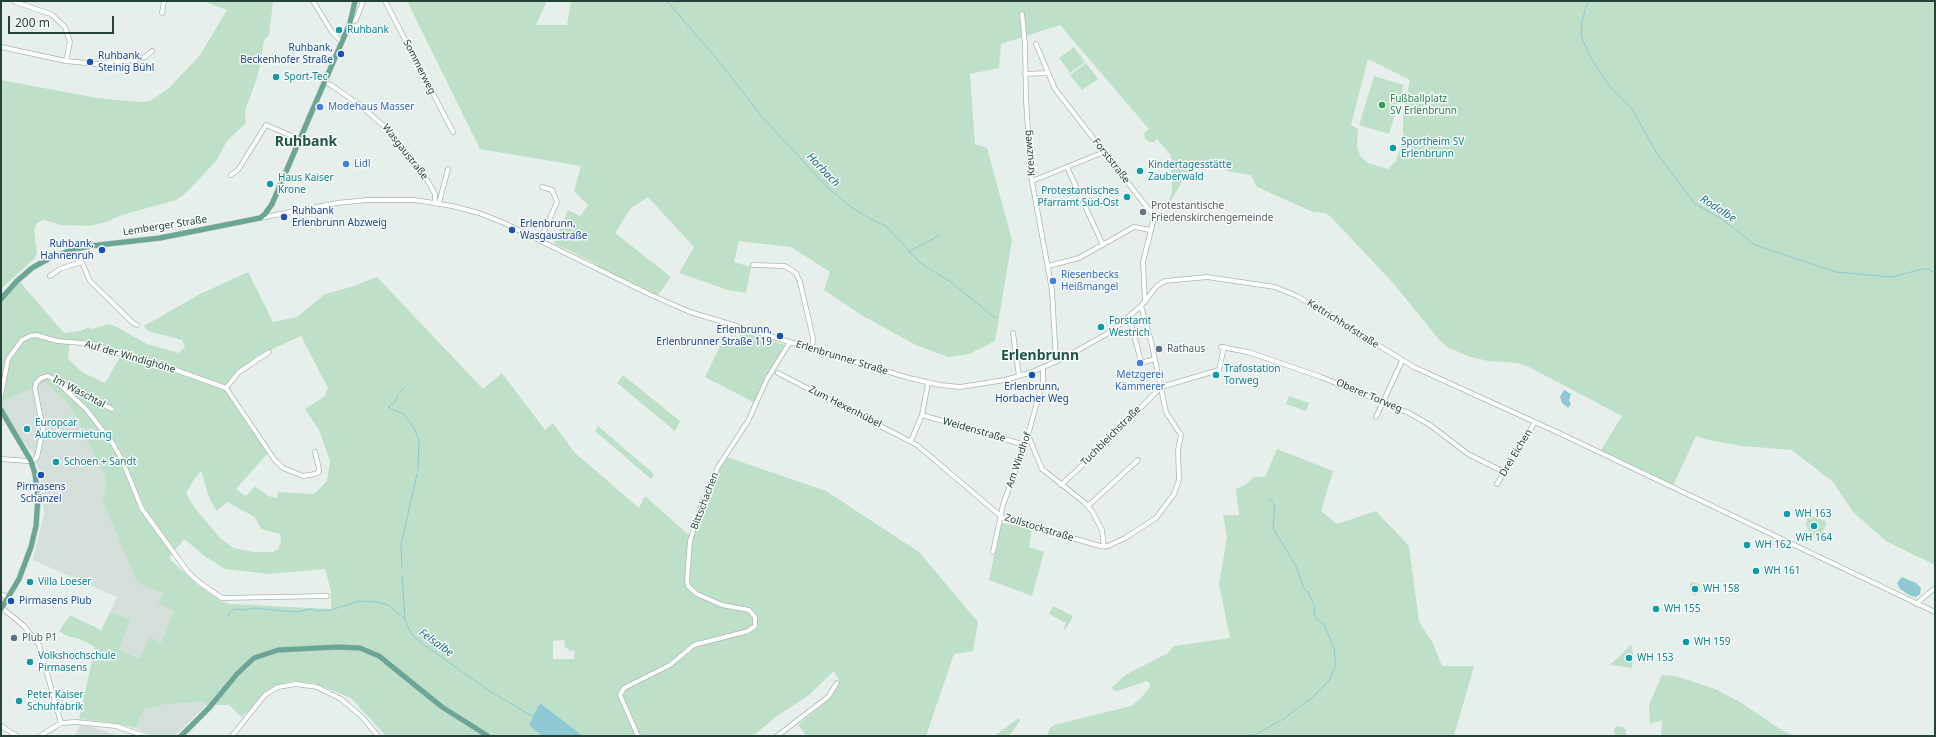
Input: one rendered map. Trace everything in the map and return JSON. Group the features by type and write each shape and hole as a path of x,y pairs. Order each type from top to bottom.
{"main road":[{"name":"Lemberger Straße","path":"1,299 16,281 32,268 56,255 76,248 160,238 260,218 268,211 350,23 355,1"},
{"path":"1,411 31,461 37,490 36,526 31,547 22,570 1,609"},
{"path":"181,736 209,708 244,666 260,655 278,650 338,647 366,650 383,659 436,703 488,736"}],"street":[{"path":"162,13 164,1"},
{"path":"313,1 332,32 341,41"},
{"path":"350,23 358,17 363,1"},
{"name":"Sommerweg","path":"385,1 453,132"},
{"path":"15,2 50,14 66,27 70,42 66,61"},
{"name":"Kreuzweg","path":"1022,14 1025,44 1025,74 1032,181 1048,266 1054,308 1056,362"},
{"name":"Forststraße","path":"1036,44 1047,73 1060,95 1152,213 1154,218 1143,262 1145,302"},
{"path":"1,47 66,61 96,64 140,58 152,51"},
{"path":"1025,74 1047,73"},
{"name":"Wasgaustraße","path":"324,82 331,85 381,122 429,183 437,203"},
{"path":"231,175 238,170 266,125 299,139"},
{"path":"1032,181 1104,152"},
{"path":"1067,167 1103,245"},
{"path":"437,203 448,169"},
{"path":"540,241 557,202 552,190 542,187"},
{"name":"Erlenbrunner Straße","path":"260,218 337,203 367,200 404,199 437,203 488,217 682,308 812,349 928,383 950,386 968,387 994,383 1043,368 1106,336 1141,306"},
{"path":"268,211 276,215"},
{"path":"1048,266 1074,260 1134,227 1150,230"},
{"path":"76,248 87,276 95,286 133,323 137,325"},
{"path":"50,276 60,269 81,262"},
{"path":"753,265 785,266 796,273 800,282 813,338 812,349"},
{"name":"Kettrichhofstraße","path":"1141,306 1159,284 1171,279 1207,276 1275,287 1297,296 1402,361 1935,612"},
{"path":"1028,435 1042,469 1088,506 1100,526 1104,547 1117,543 1146,526 1164,509 1178,484 1180,470 1178,450 1181,436 1166,412 1155,360 1141,306"},
{"path":"1129,317 1141,361 1144,362 1155,360"},
{"path":"1013,333 1019,376"},
{"name":"Auf der Windighöhe","path":"1,395 8,358 22,340 30,336 90,345 193,375 226,388"},
{"name":"Bittschachen","path":"638,736 620,695 624,688 670,665 694,645 748,631 755,626 755,617 749,610 722,605 697,594 688,586 687,580 690,541 701,506 718,467 748,421 767,379 790,342"},
{"name":"Oberer Torweg","path":"1161,387 1219,370 1222,347 1248,352 1341,384 1384,402 1418,418 1437,430 1468,454 1504,472"},
{"path":"269,352 239,372 226,388 280,466 303,476 316,474 319,470 316,452"},
{"path":"1376,418 1402,361"},
{"name":"Am Windhof","path":"993,552 1000,516 1025,445 1043,381 1043,368"},
{"name":"Zum Hexenhübel","path":"778,373 911,441"},
{"name":"Im Waschtal","path":"31,461 37,457 43,435 42,423 36,400 36,383 45,376 112,409"},
{"path":"55,380 86,409 113,444 122,460 142,509 188,572 200,583 222,598 327,596"},
{"path":"911,441 922,415 928,383"},
{"name":"Tuchbleichstraße","path":"1061,485 1104,445 1161,387"},
{"name":"Weidenstraße","path":"922,415 1025,445"},
{"name":"Drei Eichen","path":"1497,484 1534,422"},
{"name":"Zollstockstraße","path":"911,441 1000,516 1104,547"},
{"path":"1,459 31,461"},
{"path":"1088,506 1138,460"},
{"path":"1916,604 1935,588"},
{"path":"1,594 8,598"},
{"path":"1,609 24,626 38,643 62,723"},
{"path":"777,736 828,697 837,683"},
{"path":"232,736 265,695 278,687 296,684 317,687 341,699 362,717 378,736"},
{"path":"40,736 62,723 76,722 103,724 133,731 145,736"},
{"path":"1,726 17,736"}],"shaded area":[{"path":"45,381 68,404 80,423 81,429 104,474 106,484 105,494 102,499 118,537 174,611 161,644 141,658 119,650 131,619 110,612 117,597 33,560 44,513 42,487 38,467 32,452 11,426 1,406 1,402"},
{"path":"204,702 206,705 175,736 153,736 136,728 144,709 169,704"},
{"path":"80,725 89,726 120,736 75,736"}],"green space":[{"path":"208,1 273,1 269,35 264,41 258,75 245,111 246,123 227,141 216,161 187,192 176,200 122,215 106,222 90,226 61,225 44,220 37,223 34,230 37,253 35,258 1,289 1,80 97,98 139,102 150,101 169,88 200,55 227,10 208,3"},
{"path":"407,1 547,1 536,25 567,25 571,1 1935,1 1935,565 1886,541 1853,512 1833,482 1792,450 1742,446 1708,440 1696,436 1672,488 1600,452 1622,416 1529,367 1518,363 1488,361 1471,357 1449,348 1440,341 1394,284 1330,216 1325,213 1313,212 1257,187 1251,175 1232,172 1194,161 1168,206 1172,190 1171,155 1157,139 1154,142 1149,142 1145,139 1144,133 1149,129 1060,25 1001,44 999,68 970,74 975,144 987,148 1012,240 995,341 969,354 948,357 916,345 863,316 824,290 830,272 791,247 739,241 734,262 751,267 746,293 728,290 679,273 694,247 648,197 631,208 615,233 671,277 658,295 597,266 598,265 554,243 568,210 580,216 588,205 574,191 581,166 480,149","holes":["1368,59 1410,80 1403,114 1403,140 1396,161 1388,169 1368,163 1361,157 1357,148 1358,129 1351,125"]},
{"path":"1074,47 1085,62 1070,73 1059,58"},
{"path":"1086,63 1098,79 1082,90 1070,75"},
{"name":"Fußballplatz SV Erlenbrunn","path":"1374,76 1404,85 1389,134 1359,125"},
{"path":"248,272 273,322 297,317 325,294 351,287 377,277 483,389 502,373 545,430 553,423 575,453 639,508 645,496 691,537 724,456 826,491 919,552 978,622 973,651 954,654 926,736 806,736 798,725 830,698 836,690 840,682 834,671 809,695 777,716 753,736 386,736 351,698 314,683 293,681 284,683 266,692 242,717 229,705 206,705 204,702 200,702 169,704 144,709 136,728 108,722 79,719 95,647 80,639 67,636 59,631 70,615 101,630 110,612 131,619 119,650 140,658 150,637 161,643 174,611 158,603 163,594 137,582 102,499 105,494 106,484 104,474 81,429 80,423 68,404 45,382 1,402 1,304 5,297 20,282 64,333 81,331 89,327 92,329 108,324 113,325 147,344 179,353 185,346 182,340 151,332 144,326 200,294","holes":["301,336 328,388 325,396 305,409 319,430 330,461 327,481 314,494 278,492 277,498 268,496 255,486 246,496 236,489 268,453 226,389 223,388 236,372 259,355","70,340 79,340 120,352 120,357 105,383 82,372 68,359","201,471 210,500 217,511 227,502 255,517 261,529 280,534 281,543 278,549 273,552 253,552 234,548 221,539 194,507 186,493","184,539 206,557 225,569 270,574 325,569 331,591 331,609 229,604 221,601 196,584 169,558","564,640 565,648 568,648 569,651 575,650 574,659 553,659 553,641"]},
{"path":"742,332 785,345 766,379 755,403 705,377 724,338 738,341"},
{"path":"623,375 680,421 675,431 617,383"},
{"path":"1289,396 1309,403 1306,411 1286,404"},
{"path":"598,426 654,474 651,479 595,431"},
{"path":"1277,449 1333,471 1321,511 1337,524 1376,511 1409,546 1419,622 1433,643 1442,666 1474,666 1454,736 1047,736 1050,728 1054,725 1131,706 1140,699 1150,687 1150,683 1147,681 1117,691 1113,690 1112,687 1127,674 1168,653 1174,646 1230,638 1219,584 1227,537 1223,515 1239,515 1236,489 1245,485 1254,477 1265,477"},
{"path":"1812,516 1825,521 1827,524 1818,539 1809,532 1806,524 1807,519"},
{"path":"1001,523 1032,529 1029,547 1044,552 1032,596 989,580"},
{"path":"1693,582 1699,584 1701,591 1694,596 1690,588 1690,584"},
{"path":"1053,606 1073,616 1065,630 1063,629 1066,623 1049,614"},
{"path":"1631,645 1633,654 1632,668 1610,665"},
{"path":"1662,675 1675,676 1715,689 1740,702 1783,731 1795,736 1661,736 1662,720 1650,724 1649,705"},
{"path":"1019,718 1020,721 1009,736 994,736"},
{"path":"1617,726 1623,727 1626,730 1627,736 1615,736 1614,729"}],"water":[{"path":"1564,390 1571,394 1569,400 1571,404 1568,408 1562,403 1560,397"},
{"path":"1902,577 1916,583 1921,588 1920,594 1916,597 1911,596 1900,589 1897,583"},
{"path":"540,703 583,736 542,736 529,725"}],"waterway":[{"name":"Horbach","path":"667,1 721,64 763,118 828,188 847,204 870,219 886,226 919,262 951,282 995,318"},
{"name":"Rodalbe","path":"1588,1 1582,21 1581,36 1592,60 1610,87 1632,109 1656,152 1695,204 1722,219 1755,245 1836,272 1892,277 1922,269 1928,269 1935,273"},
{"path":"910,251 940,235"},
{"path":"400,392 405,387"},
{"path":"398,395 394,403 388,407 404,414 414,428 419,441 418,470"},
{"path":"402,569 401,545 417,474"},
{"path":"1253,736 1283,719 1313,697 1329,681 1335,667 1334,648 1324,624 1317,620 1314,613 1315,607 1308,592 1304,589 1296,566 1273,528 1275,506 1269,499"},
{"path":"402,576 405,619"},
{"name":"Felsalbe","path":"228,616 230,612 235,609 245,610 253,608 297,612 310,609 319,611 331,610 359,601 377,602 388,605 405,619 411,634 420,642 491,692 534,717"}],"place":[{"name":"Ruhbank","path":"339,30"},
{"name":"Ruhbank, Beckenhofer Straße","path":"341,54"},
{"name":"Ruhbank, Steinig Bühl","path":"90,62"},
{"name":"Sport-Tec","path":"276,77"},
{"name":"Fußballplatz SV Erlenbrunn","path":"1382,105"},
{"name":"Modehaus Masser","path":"320,107"},
{"name":"Sportheim SV Erlenbrunn","path":"1393,148"},
{"name":"Lidl","path":"346,164"},
{"name":"Kindertagesstätte Zauberwald","path":"1140,171"},
{"name":"Haus Kaiser Krone","path":"270,184"},
{"name":"Protestantisches Pfarramt Süd-Ost","path":"1127,197"},
{"name":"Protestantische Friedenskirchengemeinde","path":"1143,212"},
{"name":"Ruhbank Erlenbrunn Abzweig","path":"284,217"},
{"name":"Erlenbrunn, Wasgaustraße","path":"512,230"},
{"name":"Ruhbank, Hahnenruh","path":"102,250"},
{"name":"Riesenbecks Heißmangel","path":"1053,281"},
{"name":"Forstamt Westrich","path":"1101,327"},
{"name":"Erlenbrunn, Erlenbrunner Straße 119","path":"780,336"},
{"name":"Rathaus","path":"1159,349"},
{"name":"Metzgerei Kämmerer","path":"1140,363"},
{"name":"Erlenbrunn, Horbacher Weg","path":"1032,375"},
{"name":"Trafostation Torweg","path":"1216,375"},
{"name":"Europcar Autovermietung","path":"27,429"},
{"name":"Schoen + Sandt","path":"56,462"},
{"name":"Pirmasens Schänzel","path":"41,475"},
{"name":"WH 163","path":"1787,514"},
{"name":"WH 164","path":"1814,526"},
{"name":"WH 162","path":"1747,545"},
{"name":"WH 161","path":"1756,571"},
{"name":"Villa Loeser","path":"30,582"},
{"name":"WH 158","path":"1695,589"},
{"name":"Pirmasens Plub","path":"11,601"},
{"name":"WH 155","path":"1656,609"},
{"name":"Plub P1","path":"14,638"},
{"name":"WH 159","path":"1686,642"},
{"name":"WH 153","path":"1629,658"},
{"name":"Volkshochschule Pirmasens","path":"30,662"},
{"name":"Peter Kaiser Schuhfabrik","path":"19,701"}],"district":[{"name":"Ruhbank","path":"306,142"},
{"name":"Erlenbrunn","path":"1040,356"}]}
